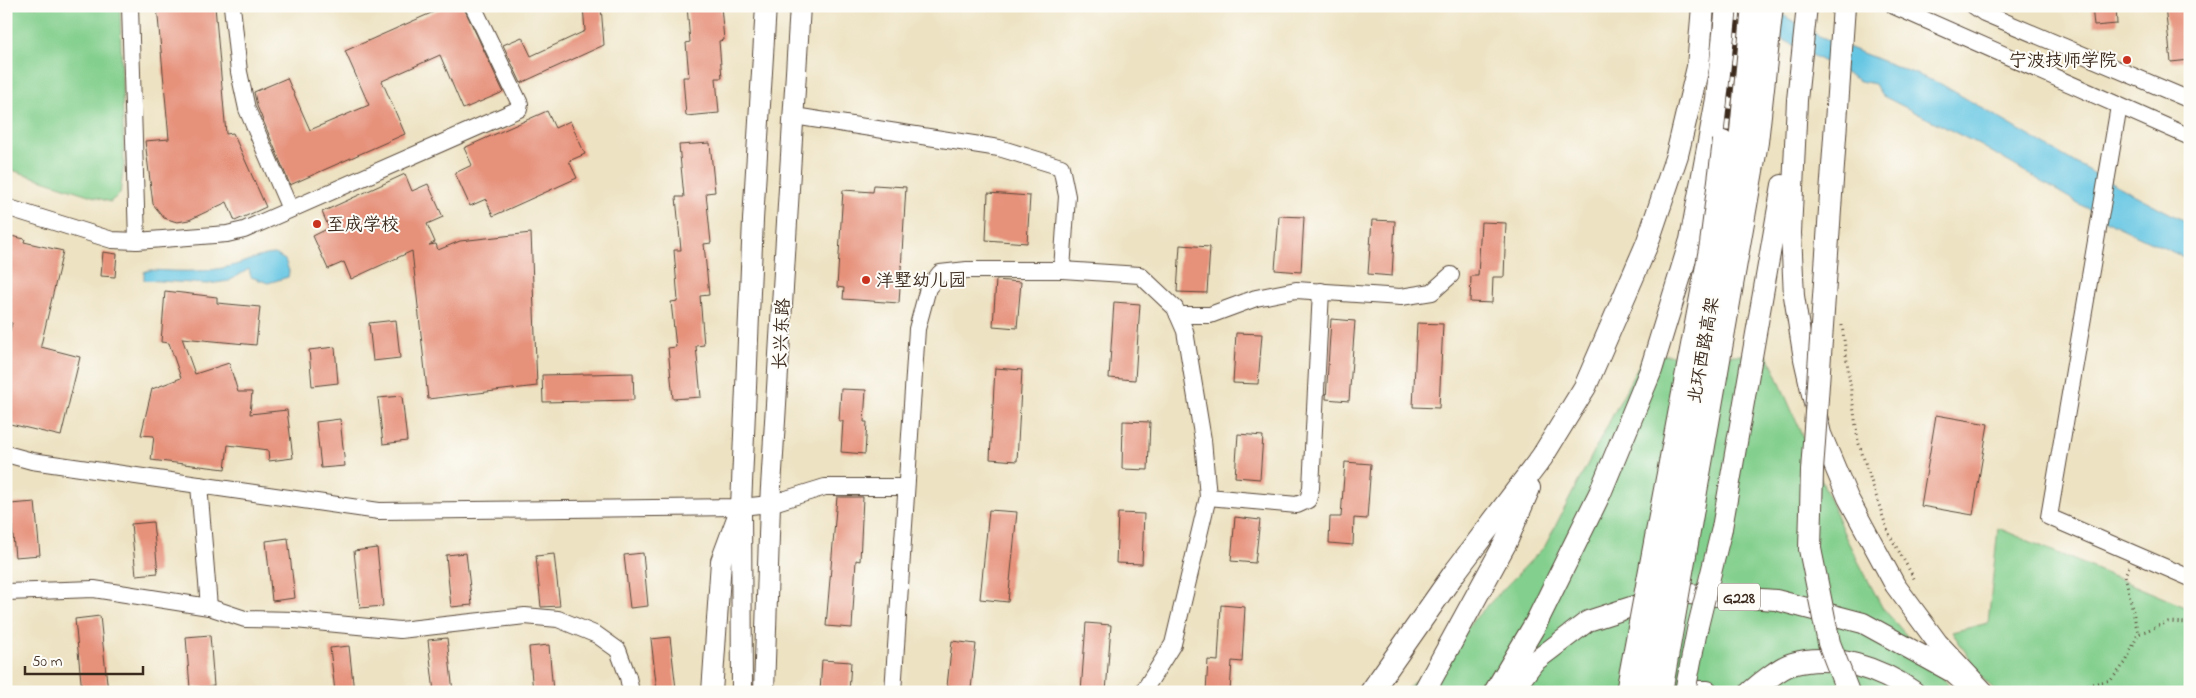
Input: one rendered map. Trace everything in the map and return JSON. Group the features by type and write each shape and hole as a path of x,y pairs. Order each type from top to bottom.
{"highway":[{"path":"1372,692 1454,572 1542,457 1585,387 1647,244 1679,146 1698,67 1703,6"},
{"path":"1495,692 1536,623 1600,493 1651,370 1691,240 1717,99 1727,6"},
{"name":"北环西路高架","path":"1640,692 1740,142 1753,6"},
{"name":"北环西路高架","path":"1661,692 1757,142 1772,6"},
{"path":"1844,6 1812,471 1810,549 1829,643 1848,692"},
{"path":"1424,692 1506,542 1542,457"},
{"path":"1751,692 1792,664 1830,660 1863,667 1895,679 1913,692"},
{"path":"1698,692 1707,692"}],"main road":[{"name":"长兴东路","path":"742,692 741,507 752,230 766,6"},
{"name":"长兴东路","path":"764,692 770,504 800,6"},
{"path":"1626,692 1710,244 1740,6"},
{"path":"1807,6 1797,100 1791,232 1794,296 1804,359 1821,434 1848,498 1895,585 1937,642 1984,692"},
{"path":"1684,692 1722,528 1797,100"},
{"path":"712,692 721,561 741,507"},
{"name":"G228","path":"1512,692 1534,662 1588,621 1674,593 1776,600 1863,623 1952,672 1977,692"}],"street":[{"path":"130,6 137,241"},
{"path":"232,6 239,72 247,109 290,209"},
{"path":"6,207 112,240 137,241 227,234 244,230 519,109 520,104 473,6"},
{"path":"1894,6 2190,137"},
{"path":"1974,6 1984,13 2190,100"},
{"path":"2119,106 2049,517 2190,578"},
{"path":"794,116 1000,148 1061,167 1067,196 1062,270"},
{"path":"893,692 916,328 928,288 940,273 967,270 1062,270 1140,275 1175,308 1185,331 1203,440 1208,497 1174,644 1143,692"},
{"path":"1178,315 1210,315 1256,298 1296,290 1401,296 1432,292 1451,275"},
{"path":"1208,497 1297,505 1308,500 1311,488 1321,291"},
{"path":"6,454 32,461 379,511 741,507 770,504 825,488 905,487"},
{"path":"199,485 209,608"},
{"path":"6,592 94,589 209,608 246,619 295,620 400,630 525,616 558,618 596,635 618,650 628,677 631,692"}],"path":[{"path":"1842,322 1858,441 1888,532 1916,581"},
{"path":"2053,692 2111,680 2126,662 2138,634 2126,575 2134,554"},
{"path":"2138,634 2168,622 2190,623"}],"green space":[{"path":"13,6 120,6 124,163 120,194 110,202 6,168 6,15"},
{"path":"1644,355 1768,355 1846,538 1882,607 1955,692 1404,692 1545,546"},
{"path":"1998,528 2190,609 2190,692 1997,692 1984,680 1952,632 1988,623"}],"water":[{"path":"1721,6 1767,6 1819,36 1941,84 2084,168 2190,224 2190,260 2115,225 1980,145 1881,95 1875,84 1860,81"},
{"path":"275,254 285,260 289,271 288,277 268,283 251,277 249,269 229,281 208,284 144,280 144,272 150,270 214,270 230,267 261,256"}],"building":[{"path":"157,6 215,6 226,134 233,133 266,207 235,221 227,202 189,220 177,222 164,218 153,204 145,141 169,139"},
{"path":"447,6 463,6 503,91 463,109 440,55 382,81 405,134 290,185 257,106 254,92 287,78 310,130 369,105 345,51"},
{"path":"583,6 601,6 604,45 521,83 503,45 522,37 531,56 585,31"},
{"path":"687,6 721,6 724,40 719,41 722,78 716,78 719,113 686,116 683,77 689,77 686,43 690,42"},
{"path":"2092,6 2116,6 2117,24 2094,26"},
{"path":"2165,6 2188,6 2190,60 2171,62"},
{"path":"547,111 555,128 570,121 585,154 569,161 577,178 493,216 486,199 470,206 455,173 472,165 464,148"},
{"path":"710,143 715,192 706,193 711,243 704,244 709,295 700,296 704,345 696,346 701,397 673,399 668,348 676,347 671,302 678,301 674,250 681,250 676,197 684,197 679,145"},
{"path":"405,174 412,191 428,184 443,217 427,224 435,242 429,245 436,244 438,250 460,241 531,233 537,386 428,399 412,251 351,279 344,262 328,269 313,236 329,228 322,212"},
{"path":"874,185 906,187 899,303 843,299 844,288 837,287 843,190 873,192"},
{"path":"988,193 1030,196 1027,243 986,240"},
{"path":"1279,216 1304,217 1301,272 1275,270"},
{"path":"1372,220 1395,221 1392,276 1368,274"},
{"path":"1481,222 1506,223 1504,277 1493,277 1492,303 1470,302 1471,276 1478,276"},
{"path":"6,235 25,239 24,242 63,251 41,345 41,347 80,357 61,436 6,423 6,346 12,323 6,322"},
{"path":"1180,245 1210,247 1207,293 1177,292"},
{"path":"103,252 117,254 115,277 101,276"},
{"path":"996,280 1021,282 1017,328 993,326"},
{"path":"165,291 217,297 217,303 260,307 256,345 182,338 195,374 229,363 238,392 252,392 250,414 287,410 293,458 269,461 268,450 228,445 225,469 151,460 154,436 141,435 152,389 181,378 169,343 161,342"},
{"path":"1114,302 1140,304 1135,380 1109,378"},
{"path":"1331,319 1355,321 1349,401 1326,399"},
{"path":"396,320 400,358 373,361 369,323"},
{"path":"1417,323 1443,324 1439,408 1413,407"},
{"path":"1236,333 1262,334 1258,384 1233,383"},
{"path":"335,347 338,383 312,386 309,350"},
{"path":"995,368 1022,370 1017,461 990,459"},
{"path":"633,373 634,400 543,402 542,375"},
{"path":"841,389 866,390 865,454 841,452 843,421 839,421"},
{"path":"402,396 407,441 383,444 378,398"},
{"path":"1936,415 1988,424 1973,515 1921,506"},
{"path":"340,419 345,466 321,468 316,422"},
{"path":"1123,421 1150,422 1148,470 1122,469"},
{"path":"1238,434 1263,436 1260,479 1235,477"},
{"path":"1345,462 1371,464 1367,519 1354,518 1353,545 1329,543 1330,517 1341,517"},
{"path":"837,497 863,497 860,561 856,560 852,628 826,626"},
{"path":"35,502 40,555 15,557 10,504"},
{"path":"989,510 1017,512 1008,602 980,599"},
{"path":"1118,513 1144,514 1142,564 1116,563"},
{"path":"1235,517 1260,520 1255,563 1231,561"},
{"path":"153,522 158,573 136,575 131,524"},
{"path":"288,538 295,598 272,601 266,541"},
{"path":"377,548 383,606 360,608 354,551"},
{"path":"466,553 472,605 451,607 446,555"},
{"path":"643,553 648,606 630,608 624,555"},
{"path":"554,554 560,606 541,607 536,556"},
{"path":"1221,605 1245,607 1242,662 1232,661 1230,692 1206,692 1208,660 1218,661"},
{"path":"100,616 108,692 82,692 75,619"},
{"path":"1086,623 1111,625 1106,692 1081,692"},
{"path":"210,635 214,686 190,688 186,637"},
{"path":"670,637 676,689 657,691 651,639"},
{"path":"447,638 453,692 434,692 428,640"},
{"path":"952,641 976,644 971,689 947,686"},
{"path":"549,645 553,692 533,692 529,647"},
{"path":"349,646 354,692 335,692 330,648"},
{"path":"822,660 851,662 849,692 820,692"}],"railway":[{"path":"1618,692 1726,137 1740,6"},
{"path":"1645,692 1745,141 1761,6"}],"place":[{"name":"宁波技师学院","path":"2127,60"},
{"name":"至成学校","path":"317,224"},
{"name":"洋墅幼儿园","path":"866,280"}]}
